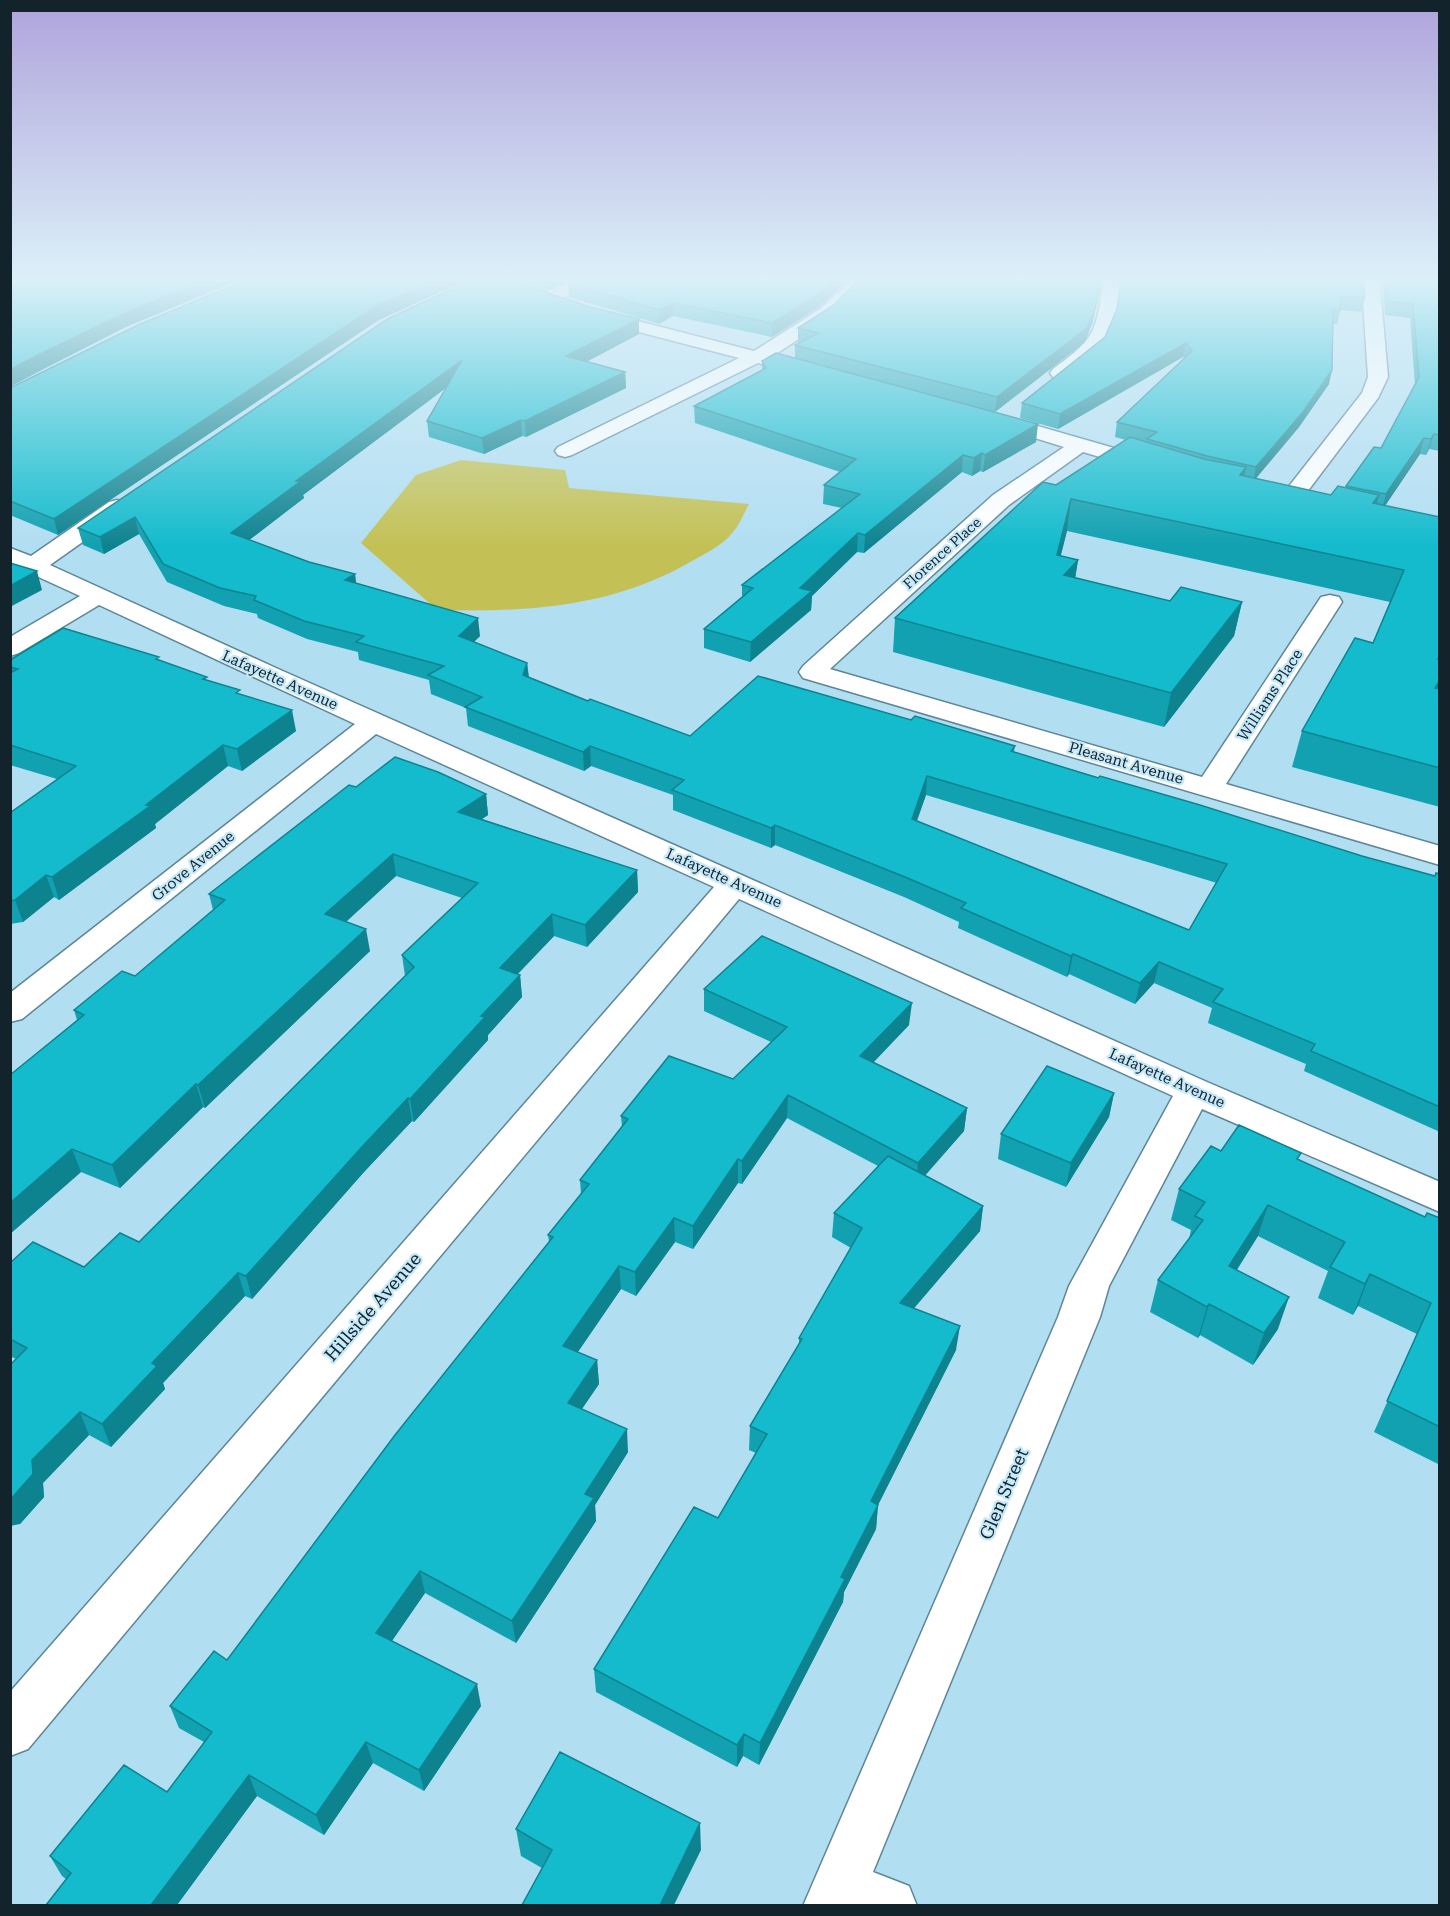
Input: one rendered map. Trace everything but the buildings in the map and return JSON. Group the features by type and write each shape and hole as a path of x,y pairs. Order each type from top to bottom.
{"street":[{"path":"566,451 737,367"},
{"path":"798,367 827,375"},
{"path":"1047,384 1068,367"},
{"path":"1268,495 1299,501 1371,394 1378,377 1378,367"},
{"path":"1000,421 1019,406"},
{"path":"977,415 1167,470"},
{"name":"Florence Place","path":"812,672 1001,500 1080,445"},
{"path":"22,560 130,498"},
{"name":"Lafayette Avenue","path":"22,560 96,597 1194,1090 1440,1198"},
{"path":"10,648 96,597"},
{"name":"Williams Place","path":"1210,787 1330,603"},
{"name":"Pleasant Avenue","path":"812,672 1440,856"},
{"name":"Grove Avenue","path":"10,1011 375,721"},
{"name":"Hillside Avenue","path":"10,1731 735,883"},
{"name":"Glen Street","path":"835,1896 1069,1339 1089,1286 1194,1090"},
{"path":"835,1896 889,1905"}],"shaded area":[{"path":"461,460 565,470 569,488 749,504 735,529 719,545 662,577 631,589 600,598 536,608 437,610 361,543 416,475"}]}
